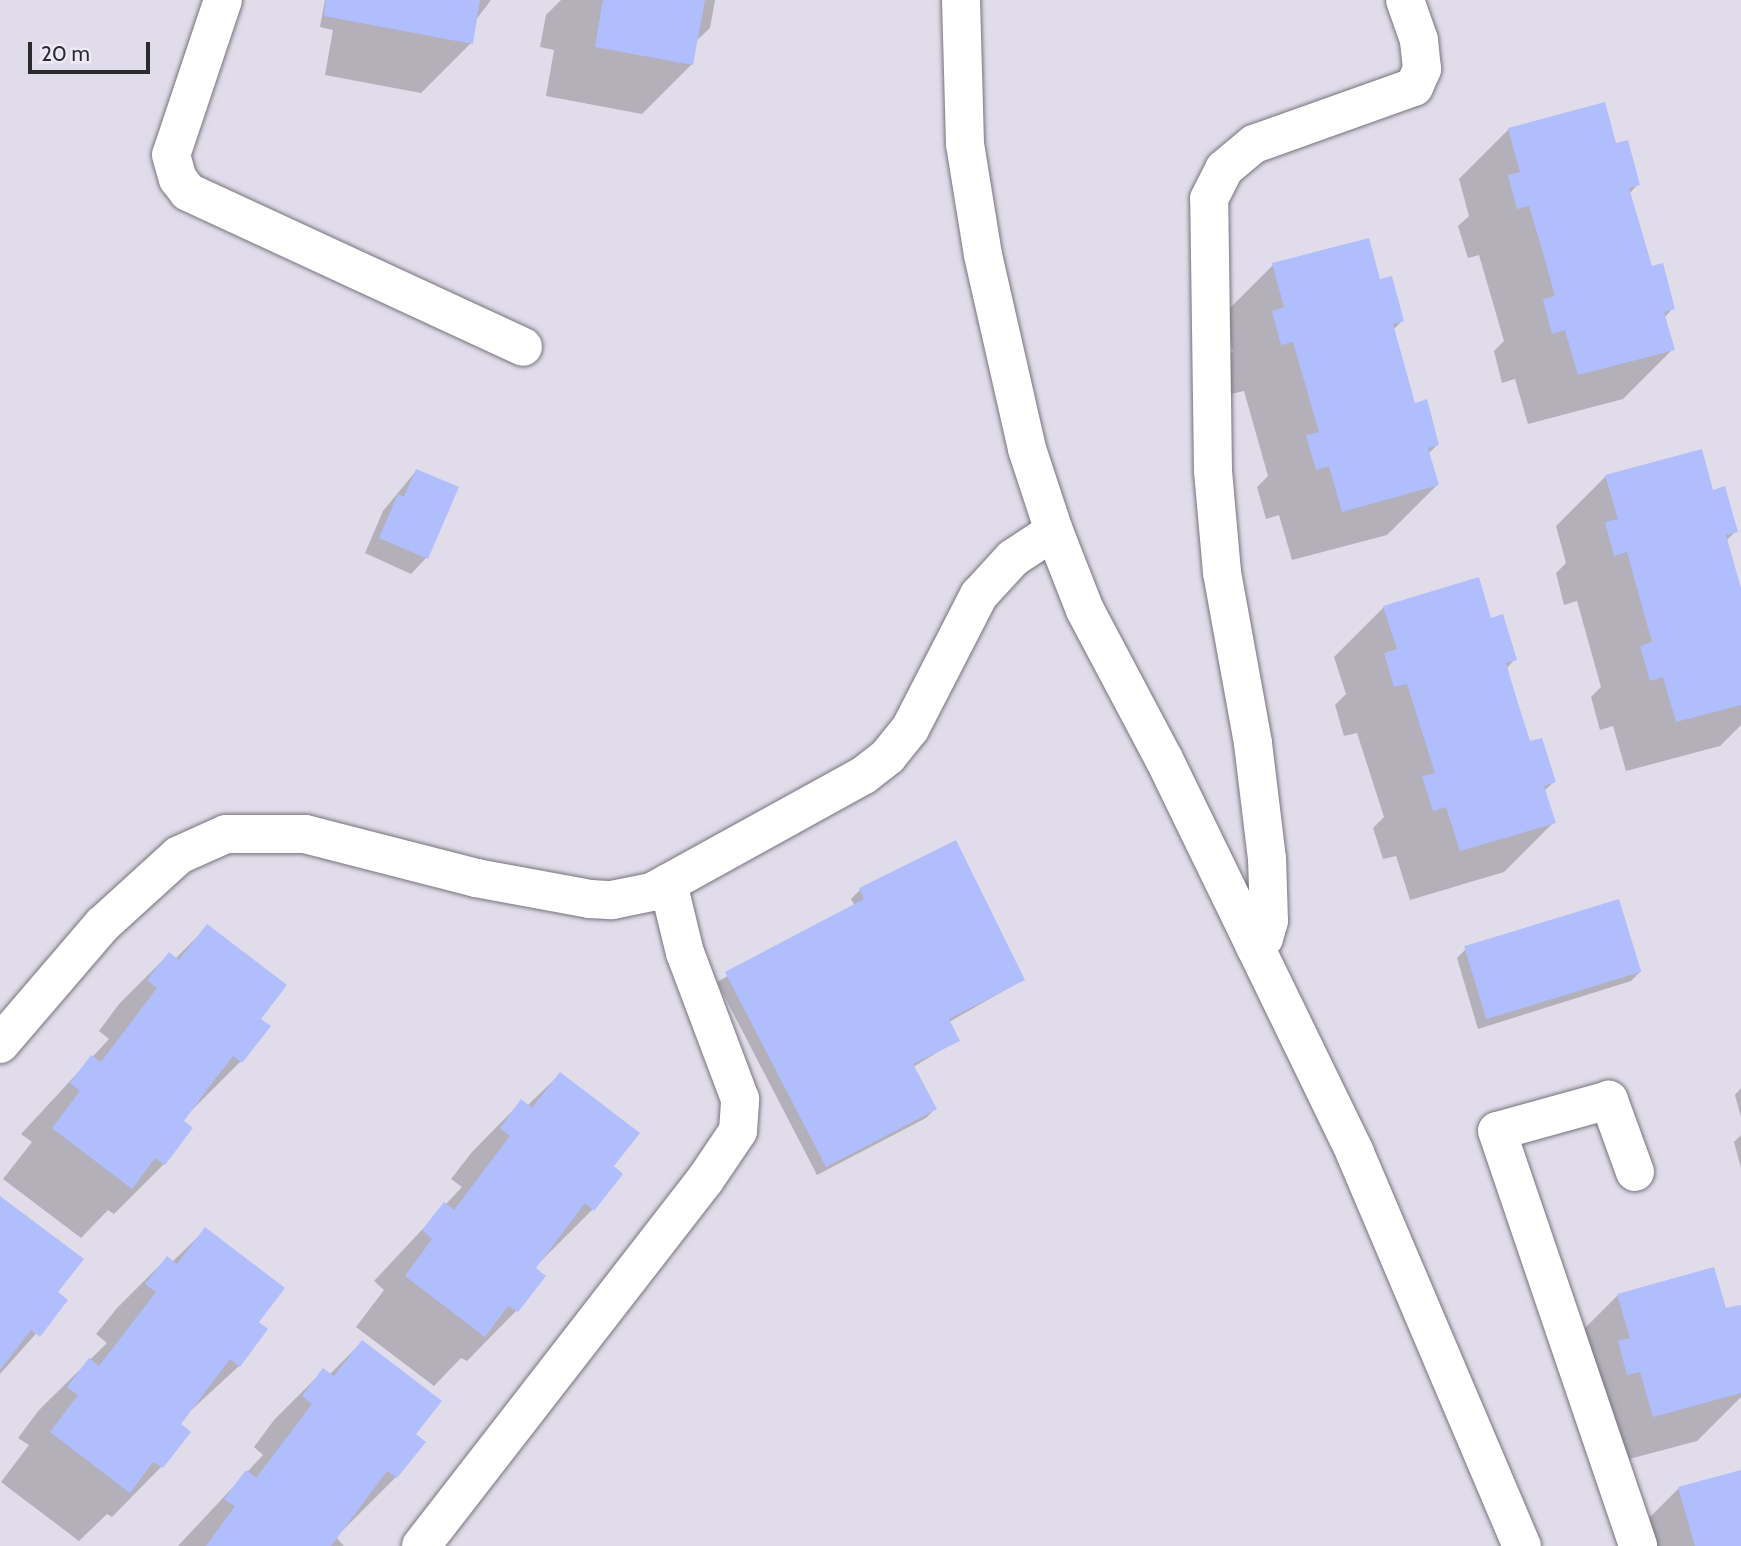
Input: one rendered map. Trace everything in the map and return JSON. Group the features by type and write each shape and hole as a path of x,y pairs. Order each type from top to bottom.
{"street":[{"path":"223,0 171,155 178,179 188,191 523,347"},
{"path":"961,0 965,144 983,255 1027,449 1054,531 1085,610 1255,947 1355,1153 1522,1546"},
{"path":"1255,947 1269,921 1267,859 1253,743 1222,572 1213,471 1209,199 1224,169 1254,144 1414,87 1422,69 1419,40 1405,0"},
{"path":"0,1044 102,925 179,855 217,836 243,832 305,834 476,878 590,899 634,897 668,883 864,775 888,756 910,729 979,595 1013,558 1054,531"},
{"path":"421,1546 705,1180 738,1130 740,1098 685,953 668,883"},
{"path":"1635,1172 1609,1100 1497,1131 1638,1546"}],"building":[{"path":"326,0 480,0 473,44 324,16"},
{"path":"603,0 705,0 693,65 595,47"},
{"path":"1605,102 1616,143 1628,140 1640,185 1629,188 1652,266 1663,263 1675,309 1664,312 1675,350 1578,375 1565,330 1552,334 1543,299 1555,296 1529,206 1517,209 1508,175 1520,172 1508,128"},
{"path":"1369,238 1380,279 1392,276 1404,321 1393,324 1415,403 1427,399 1439,445 1428,448 1439,485 1342,512 1329,466 1316,470 1306,435 1319,432 1293,342 1281,345 1272,311 1284,307 1272,263"},
{"path":"1702,449 1713,490 1725,486 1738,532 1726,535 1741,588 1741,705 1676,722 1663,677 1650,681 1640,646 1652,642 1627,552 1614,556 1605,522 1618,519 1605,475"},
{"path":"416,469 459,487 428,559 379,538 398,494 404,497"},
{"path":"1479,577 1491,618 1503,614 1517,660 1506,663 1530,741 1542,738 1556,782 1544,786 1556,823 1460,851 1446,807 1433,811 1422,776 1435,773 1407,684 1394,687 1384,653 1397,649 1383,606"},
{"path":"956,840 1025,980 949,1019 960,1041 913,1064 937,1109 826,1167 725,972 864,899 859,888"},
{"path":"1619,899 1641,972 1486,1019 1464,946"},
{"path":"207,924 287,985 261,1019 271,1026 242,1063 233,1056 209,1087 184,1121 193,1128 165,1165 155,1158 132,1189 52,1128 80,1091 70,1083 91,1055 101,1062 157,988 147,980 169,952 179,960"},
{"path":"560,1072 640,1133 614,1166 623,1174 594,1211 585,1203 536,1268 546,1276 518,1312 508,1306 485,1337 405,1276 432,1239 422,1230 444,1202 454,1210 510,1136 500,1128 521,1099 532,1108"},
{"path":"0,1196 84,1259 58,1292 68,1300 40,1337 31,1330 0,1370"},
{"path":"205,1227 285,1288 259,1322 268,1329 240,1367 230,1359 181,1424 191,1432 163,1468 153,1462 130,1493 50,1432 78,1395 67,1387 89,1358 99,1366 156,1292 145,1284 167,1256 177,1264"},
{"path":"1714,1267 1726,1308 1741,1305 1741,1393 1653,1417 1640,1372 1627,1375 1618,1341 1630,1338 1617,1294"},
{"path":"362,1340 442,1401 416,1434 426,1442 397,1478 387,1471 331,1546 206,1546 235,1506 224,1499 246,1470 256,1478 312,1404 302,1396 323,1368 334,1376"},
{"path":"1741,1470 1741,1546 1695,1546 1678,1487"}]}
